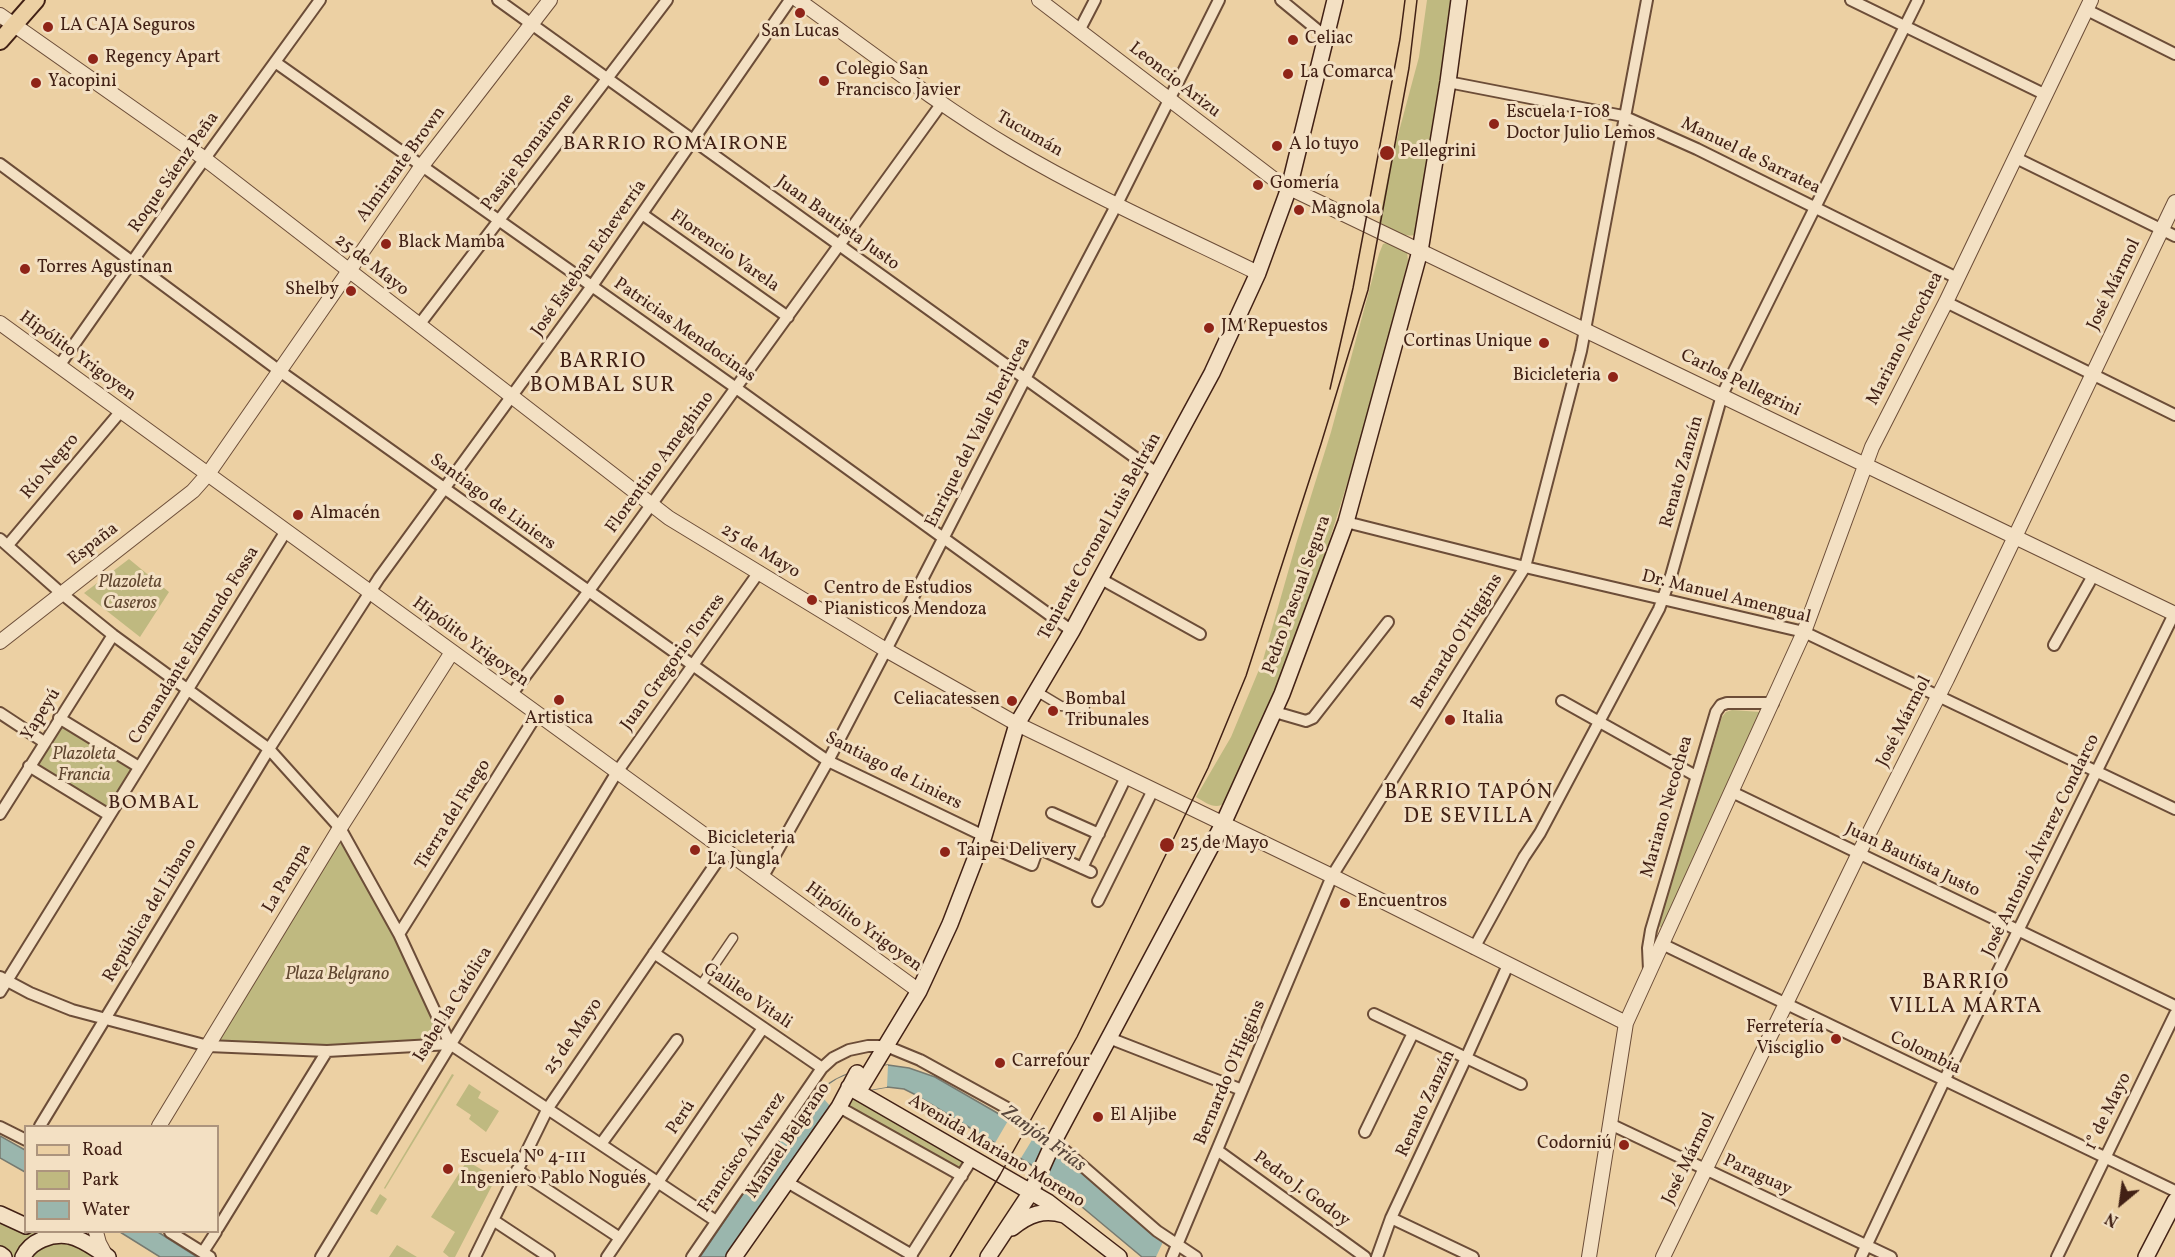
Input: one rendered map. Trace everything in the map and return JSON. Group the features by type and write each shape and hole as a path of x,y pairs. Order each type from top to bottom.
{"main road":[{"path":"0,42 36,0"},
{"name":"Teniente Coronel Luis Beltrán","path":"867,1078 880,1046 950,924 983,840 1017,724 1101,579 1212,373 1258,273 1289,188 1335,0"},
{"name":"Pedro Pascual Segura","path":"994,1255 1031,1192 1048,1154 1223,824 1275,712 1347,522 1420,251 1459,0"},
{"name":"Manuel Belgrano","path":"734,1257 853,1089 880,1046"},
{"name":"Manuel Belgrano","path":"853,1089 867,1078"},
{"name":"Avenida Mariano Moreno","path":"853,1089 1031,1192 1068,1216 1119,1257"},
{"path":"2146,1257 2175,1201"},
{"path":"1005,1233 1036,1213 1054,1212 1068,1216"},
{"path":"0,1214 24,1225"},
{"path":"23,1257 29,1247 43,1234 68,1236 88,1244 107,1256"}],"street":[{"name":"Roque Sáenz Peña","path":"59,366 320,0"},
{"name":"Juan Bautista Justo","path":"498,0 1158,474"},
{"name":"Almirante Brown","path":"208,474 281,372 421,167 550,0"},
{"name":"Pasaje Romairone","path":"418,326 667,0"},
{"name":"José Esteban Echeverría","path":"370,592 592,286 790,0"},
{"name":"Tucumán","path":"798,0 942,103 1023,155 1258,273"},
{"name":"Leoncio Arizu","path":"1039,0 1264,174 1289,188"},
{"path":"1079,31 1095,0"},
{"name":"Enrique del Valle Iberlucea","path":"762,878 828,761 886,650 1117,204 1219,0"},
{"path":"1281,0 1326,37"},
{"name":"Bernardo O'Higgins","path":"1175,1251 1332,876 1525,567 1581,351 1623,116 1647,0"},
{"path":"1851,0 2046,95"},
{"name":"Renato Zanzín","path":"1474,948 1524,857 1540,833 1663,599 1722,395 1918,0"},
{"path":"2089,5 2175,54"},
{"name":"Mariano Necochea","path":"1588,1257 1626,1023 1804,632 1872,447 1946,302 2089,5"},
{"name":"25 de Mayo","path":"0,15 205,159 651,505 759,573 886,650 1017,724 1332,876 1626,1023"},
{"name":"Patricias Mendocinas","path":"275,62 736,388 1072,631"},
{"name":"Manuel de Sarratea","path":"1448,82 1623,116 1697,149 1957,278"},
{"name":"Florentino Ameghino","path":"511,695 942,103"},
{"path":"2016,158 2169,232"},
{"name":"Santiago de Liniers","path":"0,164 281,372 828,761 1032,865 1038,848 1087,870 1099,834"},
{"name":"Carlos Pellegrini","path":"1289,188 2175,613"},
{"name":"José Mármol","path":"1663,1257 2092,374 2169,232 2175,202"},
{"name":"Florencio Varela","path":"642,214 788,317"},
{"path":"1946,302 2175,415"},
{"name":"Hipólito Yrigoyen","path":"1,327 59,366 914,988"},
{"name":"Río Negro","path":"4,542 121,411"},
{"name":"España","path":"0,642 193,490 208,474"},
{"name":"Dr. Manuel Amengual","path":"1347,522 1525,567 1804,632 2175,809"},
{"name":"Comandante Edmundo Fossa","path":"0,992 3,979 109,815 286,531"},
{"path":"4,542 61,593 113,634 269,749 340,828 399,933 450,1044 716,1221"},
{"name":"Juan Gregorio Torres","path":"617,772 759,573"},
{"path":"2054,645 2094,574"},
{"path":"1101,579 1200,634"},
{"name":"República del Libano","path":"41,1125 269,749 370,592"},
{"name":"José Antonio Álvarez Condarco","path":"1861,1257 1944,1081 2175,613"},
{"path":"1275,712 1306,721 1313,718 1388,622"},
{"name":"Yapeyú","path":"0,814 113,634"},
{"name":"La Pampa","path":"160,1125 340,828 452,652"},
{"path":"1036,691 1061,706 1085,709"},
{"path":"1562,701 1696,776"},
{"name":"Mariano Necochea","path":"1649,973 1648,948 1651,930 1716,712 1721,705 1735,702 1773,703"},
{"path":"0,713 45,741"},
{"name":"Tierra del Fuego","path":"399,933 537,714"},
{"path":"59,718 139,767"},
{"path":"29,766 109,815"},
{"name":"Isabel la Católica","path":"321,1257 617,772"},
{"path":"1052,813 1099,834 1126,777"},
{"path":"1098,901 1153,790"},
{"name":"Juan Bautista Justo","path":"1732,792 2175,1006"},
{"name":"25 de Mayo","path":"475,1257 548,1108 725,850"},
{"path":"701,985 734,938"},
{"name":"Colombia","path":"1662,944 2175,1191"},
{"name":"Galileo Vitali","path":"654,953 822,1068"},
{"name":"Renato Zanzín","path":"1377,1257 1391,1218 1467,1058 1508,965"},
{"path":"3,979 72,1010 208,1046 327,1051 450,1044"},
{"path":"1374,1014 1521,1084"},
{"name":"1° de Mayo","path":"2057,1257 2175,1014"},
{"name":"Perú","path":"607,1257 763,1028"},
{"path":"1365,1132 1413,1032"},
{"path":"1109,1038 1242,1090"},
{"path":"602,1144 677,1040"},
{"path":"880,1046 920,1060 1007,1108"},
{"name":"Manuel Belgrano","path":"822,1068 833,1058 845,1052 880,1046"},
{"path":"219,1227 327,1051"},
{"name":"Francisco Álvarez","path":"692,1257 822,1068"},
{"path":"839,1107 962,1176"},
{"name":"Paraguay","path":"1610,1124 1891,1257"},
{"path":"0,1127 24,1139"},
{"name":"Pedro J. Godoy","path":"1217,1150 1365,1257"},
{"path":"1048,1154 1157,1231 1175,1251 1196,1257"},
{"path":"787,1182 911,1256 972,1159"},
{"path":"517,1170 620,1238"},
{"path":"1391,1218 1473,1257"},
{"path":"493,1220 549,1257"},
{"path":"68,1236 86,1233"},
{"path":"96,1233 99,1244 107,1256"},
{"path":"173,1233 207,1255 216,1233"}],"green space":[{"path":"1427,0 1453,0 1416,234 1407,235 1379,222 1391,161 1419,57"},
{"path":"1386,243 1407,252 1408,261 1367,420 1312,596 1281,681 1228,801 1220,806 1212,805 1196,797 1231,737 1263,660 1331,432 1379,254 1383,244"},
{"name":"Plazoleta Caseros","path":"129,559 169,592 140,637 84,593"},
{"path":"1732,710 1761,712 1663,928 1658,926 1722,717 1726,712"},
{"name":"Plazoleta Francia","path":"59,718 139,767 109,815 29,766"},
{"name":"Plaza Belgrano","path":"340,833 395,932 446,1042 328,1048 212,1044"},
{"path":"452,1074 454,1075 385,1189 384,1188"},
{"path":"469,1084 481,1092 478,1098 499,1111 486,1132 469,1119 471,1115 456,1105"},
{"path":"849,1087 972,1159 962,1176 839,1107"},
{"path":"467,1161 496,1178 455,1257 449,1257 443,1252 455,1232 431,1217"},
{"path":"380,1194 387,1199 377,1215 370,1211"},
{"path":"0,1220 24,1229 24,1233 34,1233 49,1239 68,1238 103,1257 7,1257 0,1252"},
{"path":"397,1245 417,1257 389,1257"}],"water":[{"name":"Zanjón Frías","path":"888,1065 909,1068 935,1077 1044,1140 1146,1229 1186,1257 1142,1257 1033,1166 914,1094 904,1089 887,1087 864,1091 830,1106 725,1257 700,1257 806,1103 827,1085 843,1076 861,1069"},
{"path":"0,1136 24,1149 24,1171 0,1158"},
{"path":"122,1233 160,1233 197,1257 160,1257"}],"pier":[{"path":"888,1065 887,1087 864,1091 830,1106 818,1092 837,1079 855,1071"},
{"path":"1009,1119 1035,1135 1021,1158 995,1143"},
{"path":"1163,1242 1185,1257 1156,1257"}],"tram line":[{"path":"1330,389 1353,288 1400,39 1405,0"},
{"path":"950,1257 1000,1175 1077,1037 1208,768 1246,676 1368,290 1409,68 1417,0"}],"place":[{"name":"San Lucas","path":"800,13"},
{"name":"LA CAJA Seguros","path":"48,27"},
{"name":"Celiac","path":"1293,40"},
{"name":"Regency Apart","path":"93,59"},
{"name":"La Comarca","path":"1288,74"},
{"name":"Colegio San Francisco Javier","path":"824,81"},
{"name":"Yacopini","path":"36,83"},
{"name":"Escuela 1-108 Doctor Julio Lemos","path":"1494,124"},
{"name":"A lo tuyo","path":"1277,146"},
{"name":"Pellegrini","path":"1387,153"},
{"name":"Gomería","path":"1258,185"},
{"name":"Magnola","path":"1299,210"},
{"name":"Black Mamba","path":"386,244"},
{"name":"Torres Agustinan","path":"25,269"},
{"name":"Shelby","path":"351,291"},
{"name":"JM Repuestos","path":"1209,328"},
{"name":"Cortinas Unique","path":"1544,343"},
{"name":"Bicicleteria","path":"1613,377"},
{"name":"Almacén","path":"298,515"},
{"name":"Centro de Estudios Pianisticos Mendoza","path":"812,600"},
{"name":"Artistica","path":"559,700"},
{"name":"Celiacatessen","path":"1012,701"},
{"name":"Bombal Tribunales","path":"1053,711"},
{"name":"Italia","path":"1450,720"},
{"name":"25 de Mayo","path":"1167,845"},
{"name":"Bicicleteria La Jungla","path":"695,850"},
{"name":"Taipei Delivery","path":"945,852"},
{"name":"Encuentros","path":"1345,903"},
{"name":"Ferretería Visciglio","path":"1836,1039"},
{"name":"Carrefour","path":"1000,1063"},
{"name":"El Aljibe","path":"1098,1117"},
{"name":"Codorniú","path":"1624,1145"},
{"name":"Escuela Nº 4-111 Ingeniero Pablo Nogués","path":"448,1169"}],"district":[{"name":"BARRIO ROMAIRONE","path":"676,145"},
{"name":"BARRIO BOMBAL SUR","path":"603,375"},
{"name":"BOMBAL","path":"154,804"},
{"name":"BARRIO TAPÓN DE SEVILLA","path":"1469,806"},
{"name":"BARRIO VILLA MARTA","path":"1966,996"}]}
